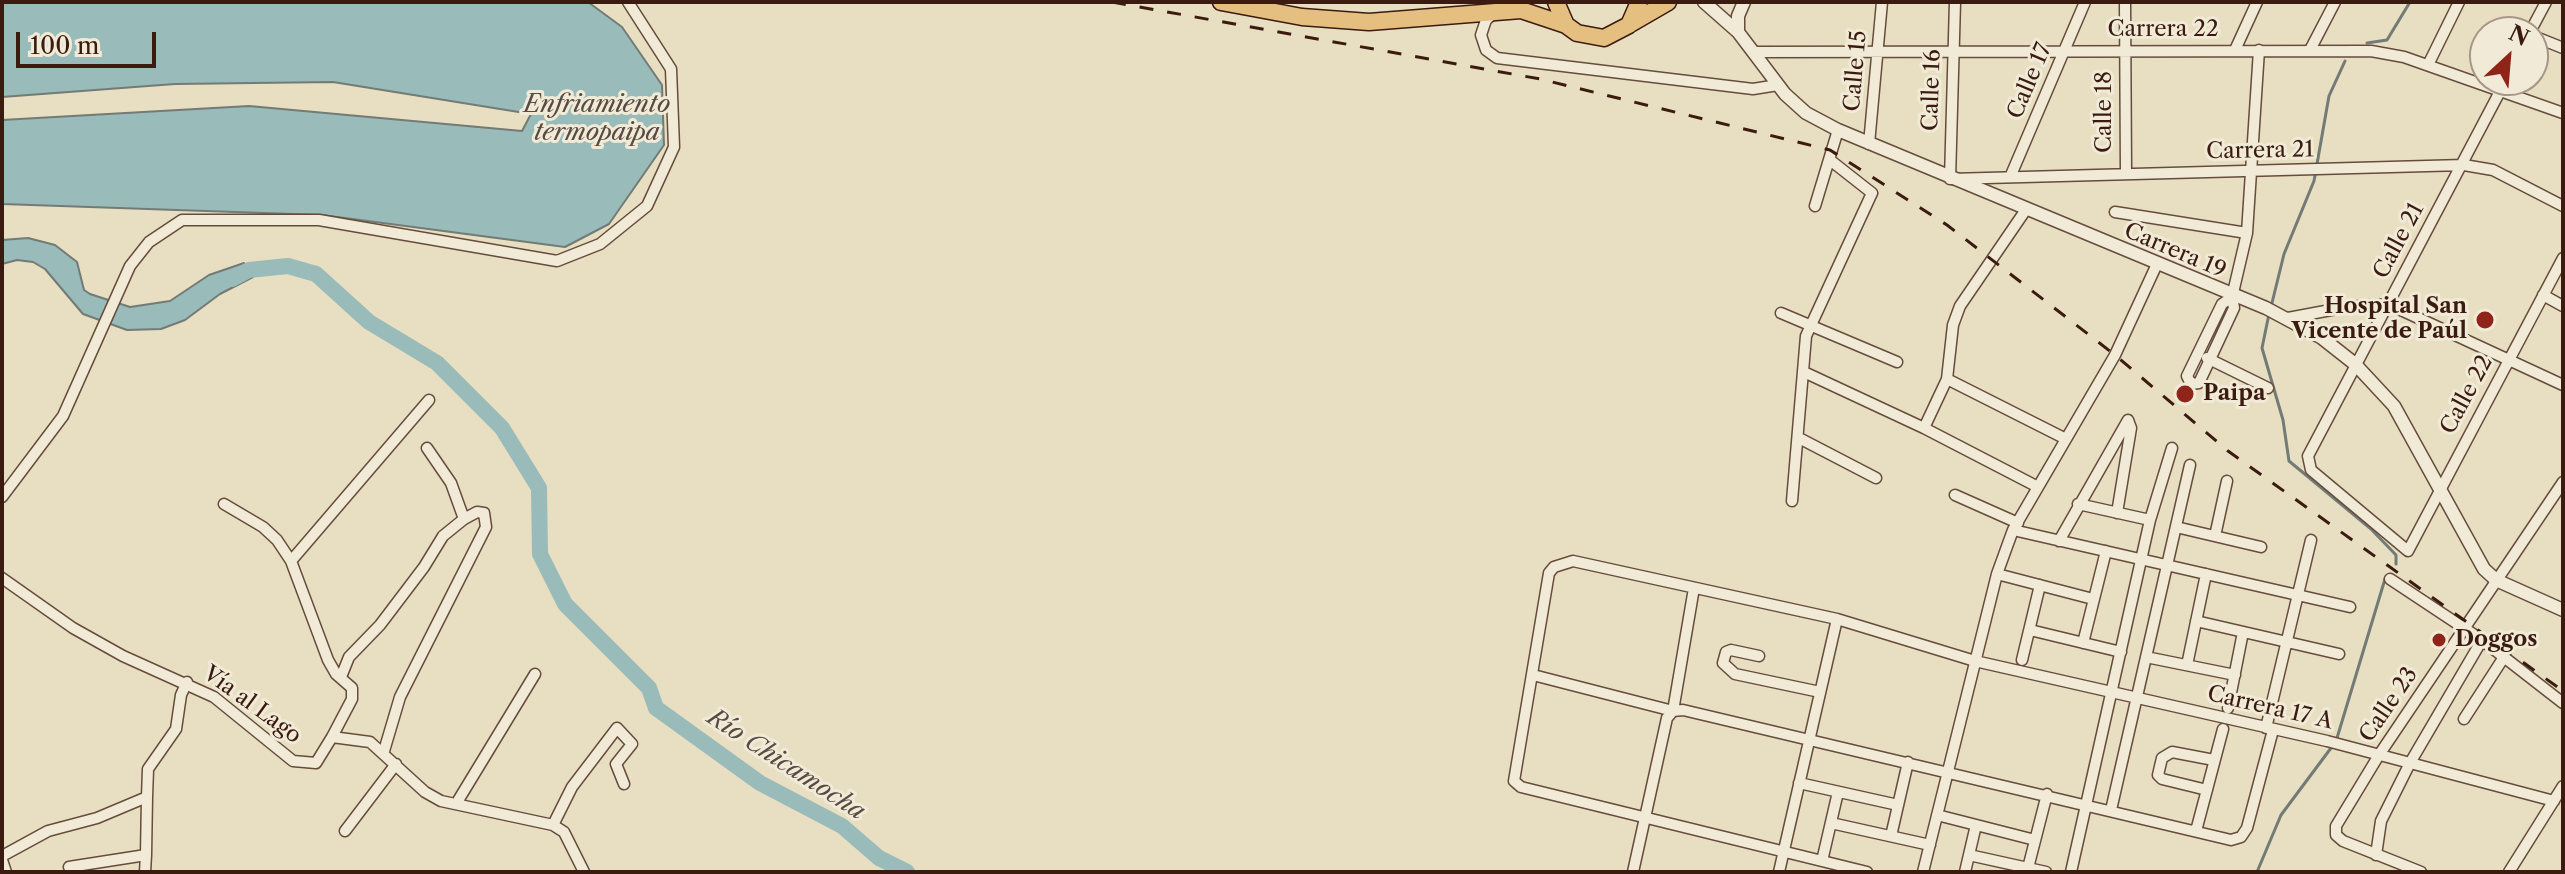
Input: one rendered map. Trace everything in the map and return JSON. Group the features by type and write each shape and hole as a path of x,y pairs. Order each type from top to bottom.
{"highway":[{"path":"1221,2 1339,21 1411,21 1536,12 1590,38 1604,38 1668,2"},
{"path":"1556,2 1566,25"},
{"path":"1629,25 1639,2"}],"street":[{"path":"2,497 63,416 130,266 149,242 182,220 319,220 557,261 600,244 647,206 674,147 671,69 628,2"},
{"name":"Carrera 19","path":"1704,2 1738,32 1778,85 1806,113 1869,144 2025,211 2232,297 2266,308 2285,317 2355,364 2394,406 2472,551 2496,580 2563,610"},
{"path":"1738,32 1738,16 1744,2"},
{"name":"Calle 15","path":"1869,144 1882,2"},
{"name":"Calle 16","path":"1950,179 1955,2"},
{"name":"Calle 17","path":"2011,175 2085,2"},
{"name":"Calle 18","path":"2125,2 2126,174"},
{"path":"2235,50 2257,2"},
{"path":"2310,50 2335,2"},
{"path":"2428,65 2459,2"},
{"path":"1494,14 1486,20 1481,35 1486,50 1497,58 1753,89 1778,85"},
{"path":"2232,297 2222,304 2187,376 2191,384 2199,383 2234,308 2232,297 2247,233 2259,50"},
{"name":"Carrera 22","path":"1754,52 2345,50 2428,65 2469,80"},
{"name":"Calle 21","path":"2408,551 2306,463 2498,96"},
{"name":"Carrera 22","path":"2514,96 2563,113"},
{"path":"1815,206 1838,130"},
{"path":"1792,501 1806,373 1806,336 1872,193 1830,160"},
{"name":"Carrera 21","path":"1950,179 2464,165 2493,170 2563,206"},
{"path":"1924,428 1947,379 1953,325 1960,306 2025,211"},
{"path":"2115,212 2247,233"},
{"name":"Calle 22","path":"2408,551 2563,258"},
{"path":"1923,872 1997,574 2016,526 2064,438 2115,355 2157,264"},
{"path":"2543,295 2563,306"},
{"path":"2285,317 2388,304 2563,385"},
{"path":"1781,313 1811,323 1897,362"},
{"path":"2198,353 2268,388"},
{"path":"1806,373 1924,428 2038,487"},
{"path":"1947,379 2064,438"},
{"path":"291,561 429,400"},
{"path":"2059,541 2128,420 2131,428 2117,513"},
{"path":"1799,438 1876,478"},
{"path":"427,448 451,483 464,519"},
{"path":"2071,872 2150,520 2172,448"},
{"path":"2111,810 2190,465"},
{"path":"2215,536 2227,481"},
{"name":"Calle 23","path":"2376,855 2336,835 2343,810 2563,482"},
{"path":"1955,495 2016,526 2059,541 2350,607"},
{"path":"224,504 263,527 291,561 328,660 350,683 353,692 332,737"},
{"path":"2078,504 2150,520"},
{"path":"341,677 349,657 380,625 443,536 464,519 477,512 484,513 486,527 400,697 384,751"},
{"path":"2176,527 2261,547"},
{"path":"1867,872 1521,787 1514,781 1533,675 1673,711 1683,710 1948,771 2231,840 2245,833 2311,540"},
{"path":"2083,643 2106,551"},
{"name":"Carrera 17 A","path":"1533,675 1549,573 1561,563 1573,561 1837,619 1975,661 2327,741 2554,801"},
{"path":"1997,574 2093,599"},
{"path":"2187,665 2206,574"},
{"name":"Vía al Lago","path":"2,578 73,628 123,656 187,682 214,697 293,761 316,763 332,737 370,742 384,751 425,792 456,804 553,825"},
{"path":"2390,579 2482,640 2563,703"},
{"path":"2022,660 2040,585"},
{"path":"1633,872 1667,718 1673,711 1694,588"},
{"path":"1779,872 1837,619"},
{"path":"2196,621 2339,654"},
{"path":"2030,630 2121,652"},
{"path":"2228,708 2243,632"},
{"path":"2421,872 2376,855 2381,821 2410,763 2482,640"},
{"path":"1759,656 1731,650 1726,652 1723,663 1735,674 1820,692"},
{"path":"2146,657 2235,675"},
{"path":"2464,719 2504,657"},
{"path":"456,804 535,674"},
{"path":"145,872 148,769 176,729 181,695 187,682"},
{"path":"584,872 573,844 553,825 572,787 617,728 632,744 626,755 616,762 624,784"},
{"path":"2196,831 2223,729"},
{"path":"2207,790 2162,779 2158,775 2162,758 2172,752 2214,760"},
{"path":"1891,836 1908,762"},
{"path":"345,831 396,764"},
{"path":"1799,783 1898,805"},
{"path":"2509,872 2563,786"},
{"path":"1822,861 1838,792"},
{"path":"2028,868 2047,794"},
{"path":"6,872 2,858 41,834 97,818 147,797"},
{"path":"1937,815 2035,840"},
{"path":"1831,823 1930,845"},
{"path":"1965,872 1976,825"},
{"path":"69,867 146,855"},
{"path":"1969,855 2046,872"}],"water":[{"name":"Enfriamiento termopaipa","path":"2,2 588,2 622,27 662,85 664,145 609,224 565,247 322,215 2,204 2,120 249,106 522,131 531,114 333,82 175,84 2,97"},
{"path":"28,238 55,245 77,262 84,290 130,307 170,301 209,275 244,263 253,277 220,294 185,320 161,329 127,330 83,314 45,269 33,262 17,260 2,264 2,240"}],"waterway":[{"path":"2367,43 2387,40 2410,2"},
{"path":"2271,307 2284,254 2314,181 2329,96 2345,61"},
{"name":"Río Chicamocha","path":"232,279 249,270 288,266 316,274 369,322 437,363 502,428 539,488 540,554 565,604 649,688 656,708 760,783 842,826 879,858 907,872"},
{"path":"2269,314 2262,348 2283,420 2289,461 2371,529 2396,555 2396,564"},
{"path":"2337,738 2385,579"},
{"path":"2257,872 2281,815 2331,748"}],"railway":[{"path":"1112,2 1540,79 1830,150 1947,225 2115,355 2228,451 2563,691"}],"place":[{"name":"Hospital San Vicente de Paúl","path":"2485,320"},
{"name":"Paipa","path":"2185,394"},
{"name":"Doggos","path":"2439,640"}]}
